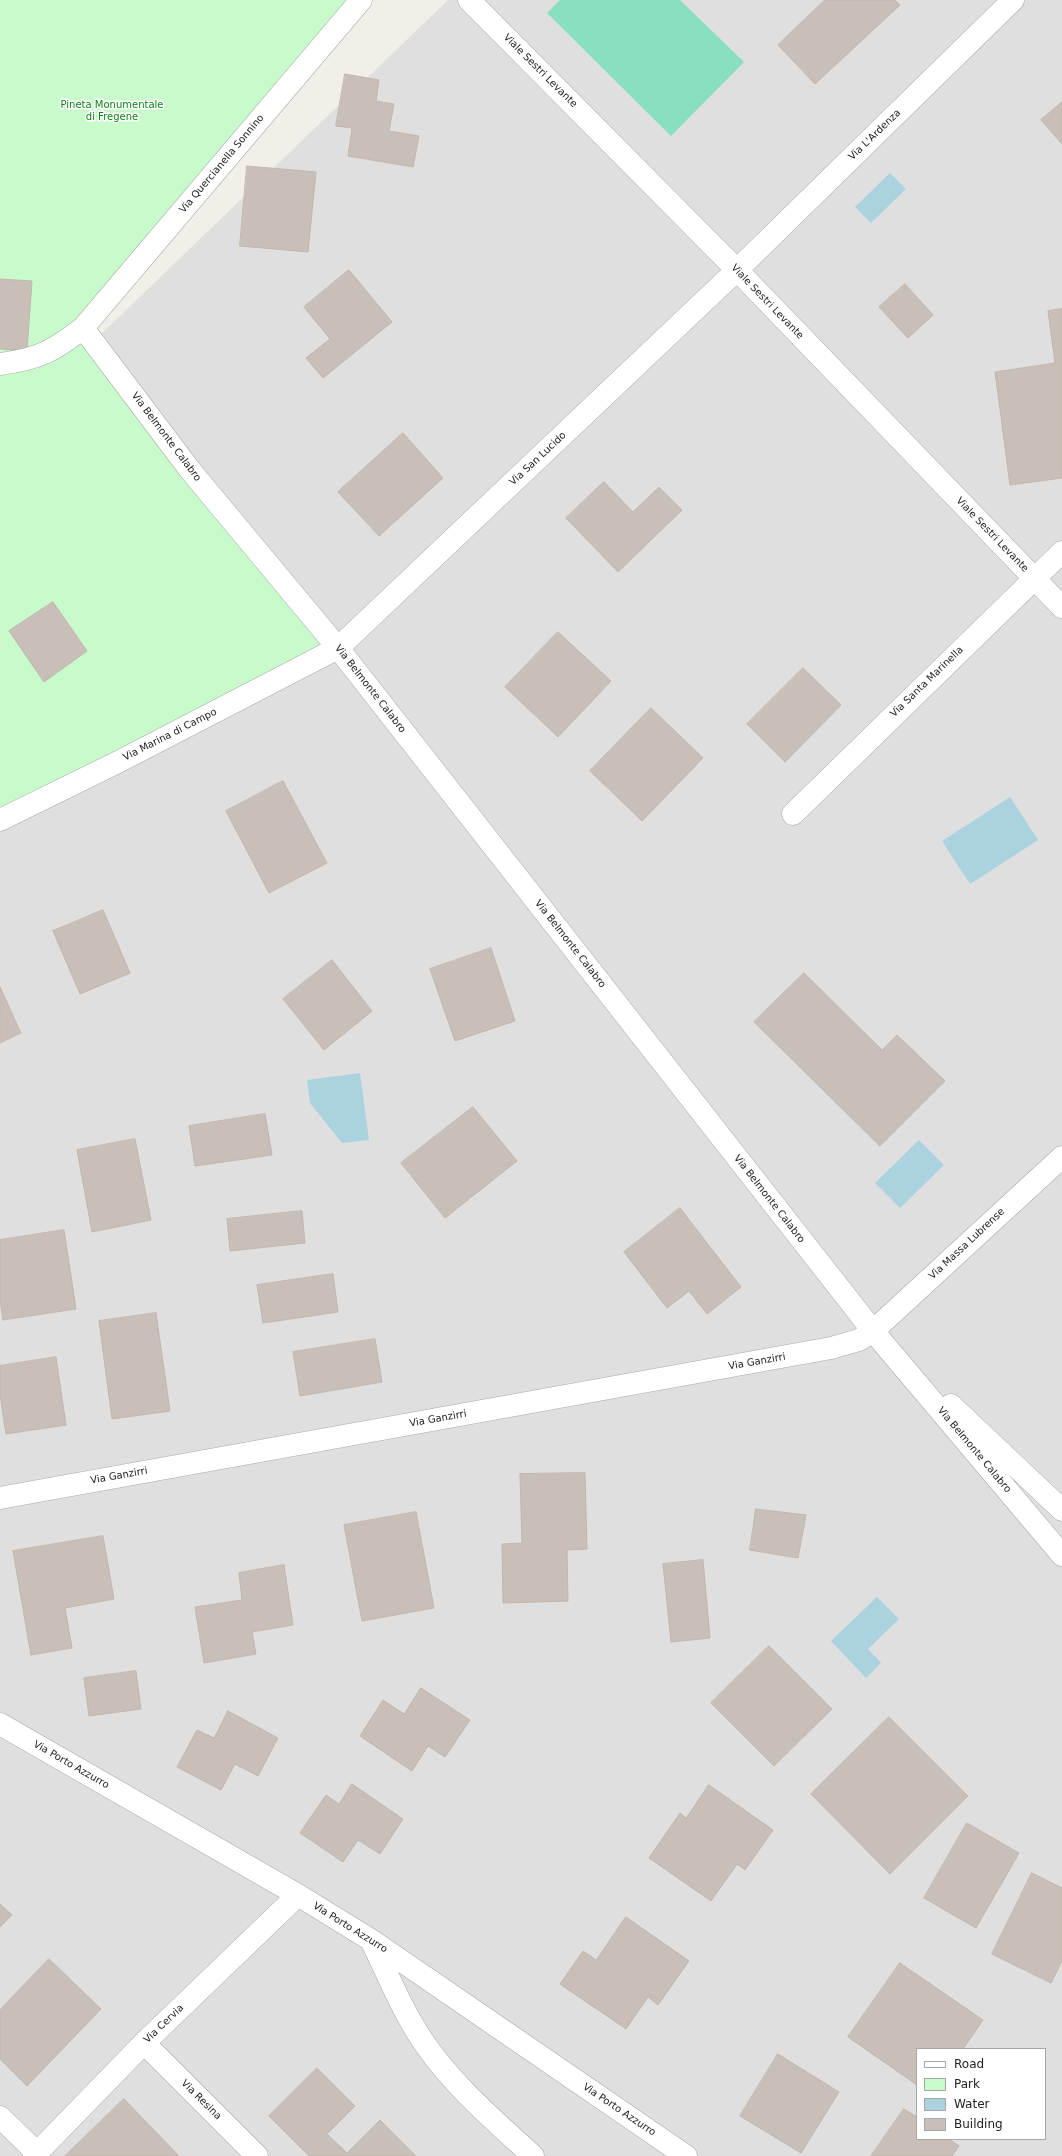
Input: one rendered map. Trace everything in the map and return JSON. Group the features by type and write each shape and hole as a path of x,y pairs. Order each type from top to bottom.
{"street":[{"name":"Via Quercianella Sonnino","path":"0,364 35,358 58,347 83,328 361,0"},
{"name":"Viale Sestri Levante","path":"469,0 737,270 1062,607"},
{"name":"Via L'Ardenza","path":"737,270 1013,0"},
{"name":"Via San Lucido","path":"338,648 737,270"},
{"name":"Via Belmonte Calabro","path":"83,328 190,470 338,648 873,1331 1062,1555"},
{"name":"Via Santa Marinella","path":"793,814 1062,552"},
{"name":"Via Marina di Campo","path":"0,820 118,762 338,648"},
{"name":"Via Massa Lubrense","path":"873,1331 1062,1158"},
{"name":"Via Ganzirri","path":"0,1498 831,1348 859,1340 873,1331"},
{"path":"873,1331 1062,1510"},
{"name":"Via Porto Azzurro","path":"0,1724 298,1895 371,1940 686,2156"},
{"name":"Via Cervia","path":"36,2154 144,2044 298,1895"},
{"path":"371,1940 410,2019 427,2046 477,2102 533,2156"},
{"name":"Via Resina","path":"144,2044 257,2156"},
{"path":"0,2117 36,2154"}],"shaded area":[{"path":"448,0 1062,0 1062,2156 0,2156 0,366 69,365"}],"green space":[{"name":"Pineta Monumentale di Fregene","path":"0,0 350,0 68,334 0,360"},
{"path":"560,0 680,0 744,62 671,136 547,13"},
{"path":"83,328 338,648 0,811 0,364"}],"water":[{"path":"890,173 906,189 871,223 855,207"},
{"path":"1010,797 1038,840 970,884 942,841"},
{"path":"360,1073 369,1140 342,1143 310,1103 307,1080"},
{"path":"919,1140 944,1165 900,1208 875,1183"},
{"path":"877,1597 899,1619 868,1649 881,1663 866,1678 831,1641"}],"building":[{"path":"825,0 895,0 900,5 815,84 778,45"},
{"path":"345,74 379,80 376,101 394,104 389,131 419,136 413,167 348,156 352,128 336,126"},
{"path":"1062,102 1062,144 1041,120"},
{"path":"247,166 316,172 308,252 240,246"},
{"path":"349,270 392,322 323,378 306,358 330,339 304,307"},
{"path":"0,279 32,281 27,351 0,349"},
{"path":"905,284 933,315 908,338 879,307"},
{"path":"1062,309 1062,478 1010,485 995,372 1055,363 1048,311"},
{"path":"403,433 443,478 379,536 338,492"},
{"path":"604,482 633,512 659,487 682,510 618,572 566,518"},
{"path":"53,602 87,651 44,682 9,631"},
{"path":"558,632 611,681 558,737 505,687"},
{"path":"803,668 841,705 785,762 747,724"},
{"path":"651,708 703,758 642,821 590,771"},
{"path":"283,781 327,863 269,893 226,811"},
{"path":"103,910 130,973 80,994 53,931"},
{"path":"491,948 515,1021 455,1041 430,969"},
{"path":"332,960 372,1011 324,1050 283,999"},
{"path":"804,973 882,1050 897,1035 945,1081 880,1146 754,1022"},
{"path":"0,987 21,1033 0,1043"},
{"path":"473,1107 517,1161 445,1218 401,1163"},
{"path":"265,1114 272,1155 195,1166 189,1126"},
{"path":"135,1139 151,1220 92,1232 77,1150"},
{"path":"680,1208 741,1287 707,1314 689,1291 667,1308 624,1252"},
{"path":"302,1211 305,1243 230,1251 227,1219"},
{"path":"64,1230 76,1309 3,1320 0,1300 0,1240"},
{"path":"333,1274 338,1312 263,1323 257,1285"},
{"path":"156,1313 170,1411 112,1419 99,1321"},
{"path":"375,1339 382,1382 300,1396 293,1352"},
{"path":"56,1357 66,1425 6,1434 0,1395 0,1366"},
{"path":"585,1473 587,1549 567,1550 568,1601 503,1603 502,1544 522,1543 520,1474"},
{"path":"756,1509 806,1515 798,1558 750,1550"},
{"path":"416,1512 434,1608 362,1621 344,1525"},
{"path":"103,1536 114,1599 65,1608 72,1648 31,1655 13,1551"},
{"path":"703,1560 710,1638 671,1642 663,1564"},
{"path":"284,1565 293,1625 252,1632 256,1654 204,1663 195,1607 242,1600 239,1573"},
{"path":"769,1646 832,1709 774,1766 711,1703"},
{"path":"136,1671 141,1709 89,1716 84,1678"},
{"path":"421,1688 470,1720 445,1757 428,1746 412,1771 360,1736 383,1700 404,1714"},
{"path":"228,1711 278,1738 258,1776 235,1764 221,1790 177,1767 197,1730 214,1738"},
{"path":"889,1717 968,1796 890,1874 811,1794"},
{"path":"352,1784 403,1819 380,1854 358,1840 343,1862 300,1833 326,1795 339,1804"},
{"path":"709,1785 773,1830 745,1870 737,1864 711,1901 649,1858 680,1813 686,1818"},
{"path":"967,1823 1019,1853 976,1928 924,1898"},
{"path":"1032,1873 1062,1888 1062,1961 1051,1983 992,1954"},
{"path":"0,1904 12,1915 0,1927"},
{"path":"626,1917 689,1961 658,2005 648,1997 626,2029 560,1984 583,1951 596,1960"},
{"path":"49,1959 101,2009 27,2086 0,2059 0,2010"},
{"path":"900,1963 983,2020 964,2048 916,2048 916,2084 848,2037"},
{"path":"778,2054 839,2092 801,2153 740,2116"},
{"path":"317,2068 355,2106 327,2134 347,2153 380,2120 416,2156 309,2156 269,2116"},
{"path":"124,2099 179,2156 65,2156"},
{"path":"904,2109 916,2116 916,2140 950,2140 959,2146 952,2156 871,2156"}]}
